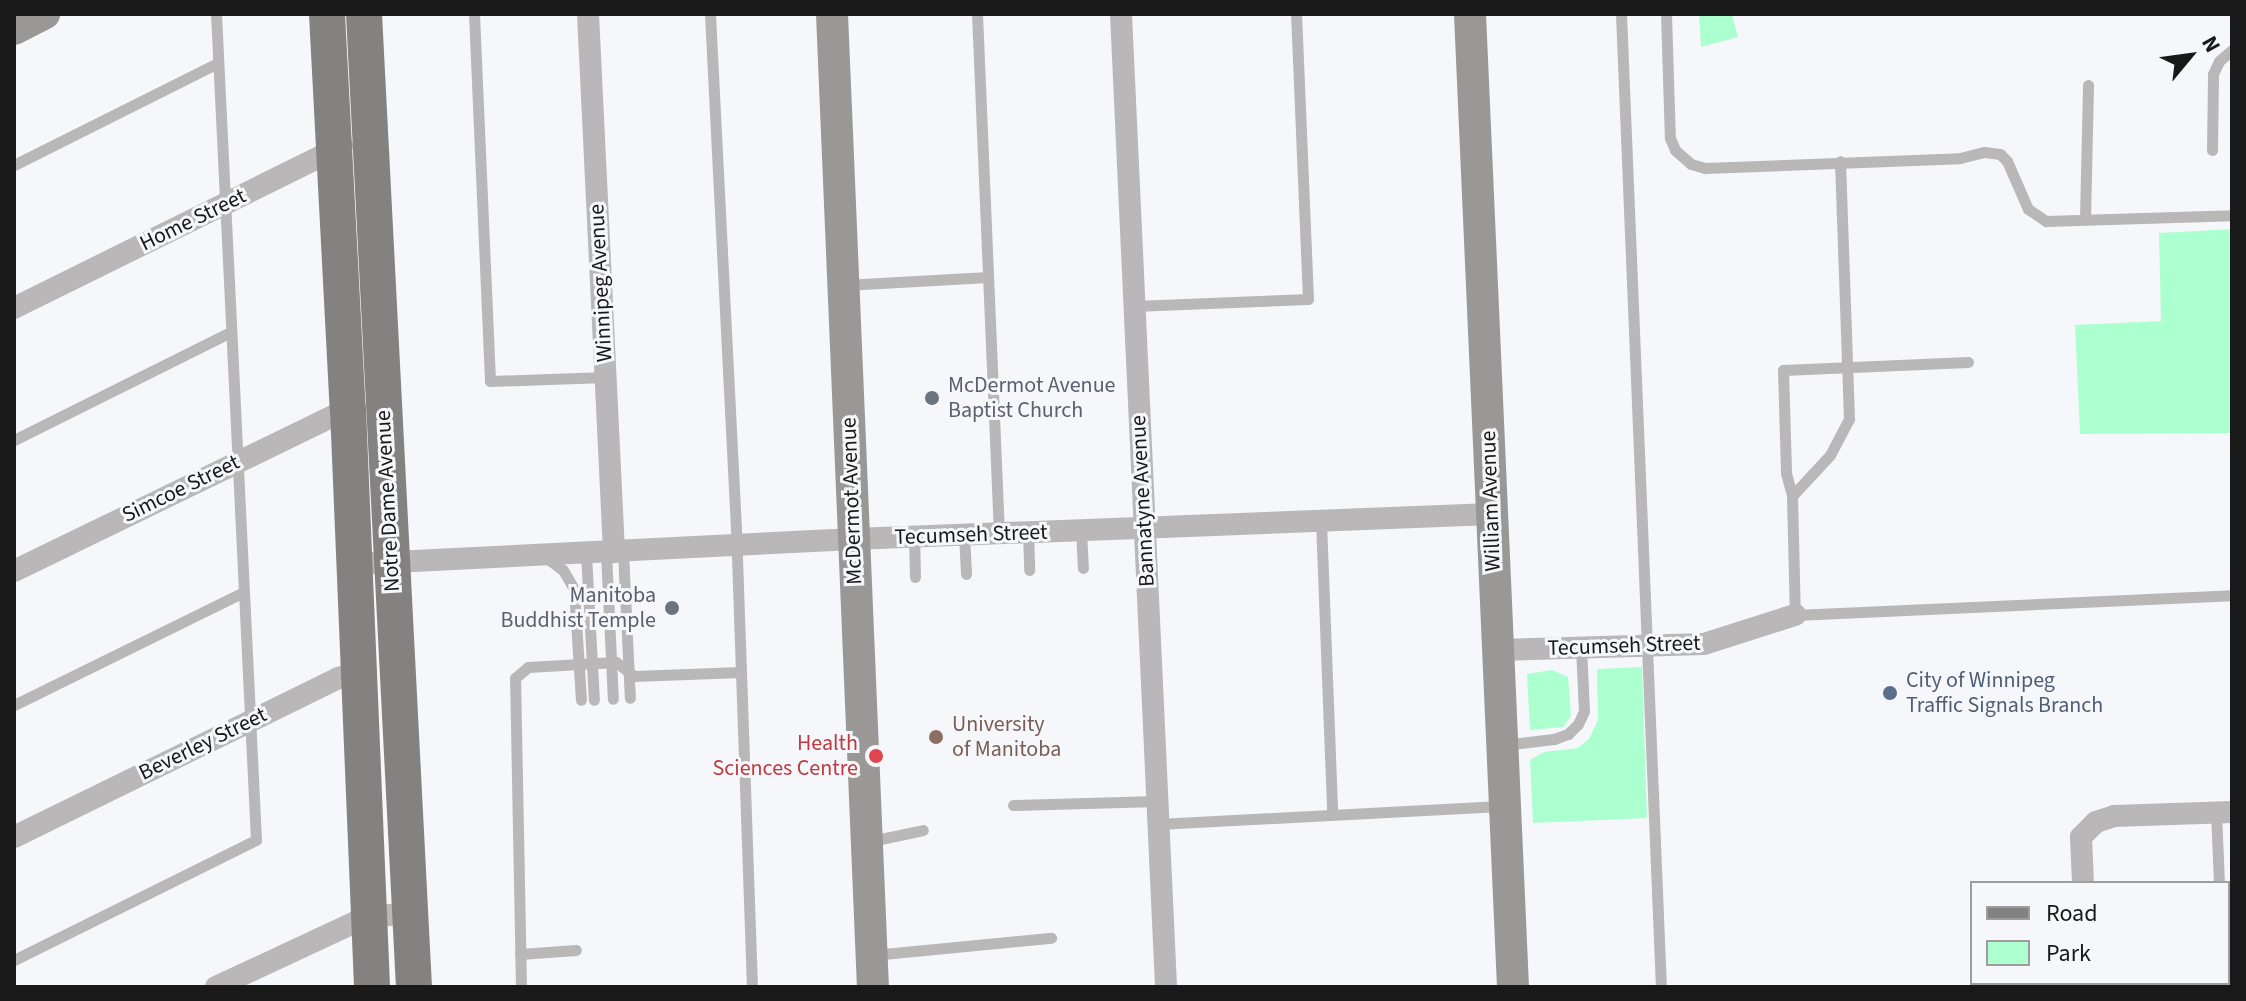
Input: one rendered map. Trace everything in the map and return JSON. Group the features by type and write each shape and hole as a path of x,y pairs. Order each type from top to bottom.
{"main road":[{"path":"14,29 44,14"},
{"name":"Notre Dame Avenue","path":"327,14 348,409 372,987"},
{"name":"Notre Dame Avenue","path":"364,14 414,987"},
{"name":"McDermot Avenue","path":"832,14 873,987"},
{"name":"William Avenue","path":"1470,14 1513,987"}],"street":[{"name":"Winnipeg Avenue","path":"588,14 606,377 607,553"},
{"name":"Bannatyne Avenue","path":"1121,14 1166,987"},
{"name":"Home Street","path":"14,308 372,131"},
{"name":"Simcoe Street","path":"14,571 348,409"},
{"name":"Tecumseh Street","path":"353,564 914,536 1492,514"},
{"name":"Tecumseh Street","path":"1498,650 1704,644 1795,615"},
{"name":"Beverley Street","path":"14,837 357,670 397,668"},
{"path":"2083,881 2081,837 2088,826 2114,816 2224,812"},
{"path":"221,986 368,916 410,914"}],"lane":[{"path":"14,960 256,840 216,14"},
{"path":"474,14 490,381 606,377"},
{"path":"710,14 737,546 752,987"},
{"path":"977,14 999,534"},
{"path":"1134,306 1308,299 1296,14"},
{"path":"1621,14 1661,987"},
{"path":"1666,14 1670,138 1681,157 1705,168 1960,158 1984,152 2000,154 2013,172 2024,204 2036,218 2046,221 2232,215"},
{"path":"2212,150 2213,74 2219,61 2232,50"},
{"path":"14,165 218,63"},
{"path":"2085,219 2088,85"},
{"path":"1792,496 1843,437 1849,419 1840,161"},
{"path":"843,285 988,277"},
{"path":"14,440 231,332"},
{"path":"1968,362 1783,370 1786,473 1792,496 1795,615 2232,595"},
{"path":"1321,521 1332,814"},
{"path":"1081,531 1083,568"},
{"path":"1028,533 1029,570"},
{"path":"964,535 966,574"},
{"path":"914,536 915,577"},
{"path":"607,553 613,699"},
{"path":"586,663 607,553"},
{"path":"607,553 629,672 630,698"},
{"path":"543,556 563,570 574,589 586,663 588,700"},
{"path":"14,705 242,593"},
{"path":"1503,745 1554,739 1568,734 1578,724 1584,711 1581,648"},
{"path":"521,987 515,678 528,667 611,662 634,676 741,672"},
{"path":"1013,805 1157,801"},
{"path":"1158,824 1505,806"},
{"path":"2219,881 2224,812"},
{"path":"866,842 923,830"},
{"path":"871,955 1051,938"},
{"path":"520,954 576,950"}],"green space":[{"path":"1699,14 1732,14 1738,37 1701,47"},
{"path":"2232,229 2232,433 2080,434 2075,325 2161,321 2159,233"},
{"path":"1642,667 1647,818 1533,823 1530,760 1544,752 1578,748 1589,739 1598,720 1597,669"},
{"path":"1552,670 1568,677 1571,716 1563,727 1530,730 1527,674"}],"place":[{"name":"McDermot Avenue Baptist Church","path":"932,398"},
{"name":"Manitoba Buddhist Temple","path":"672,608"},
{"name":"City of Winnipeg Traffic Signals Branch","path":"1890,693"},
{"name":"University of Manitoba","path":"936,737"},
{"name":"Health Sciences Centre","path":"876,756"}]}
